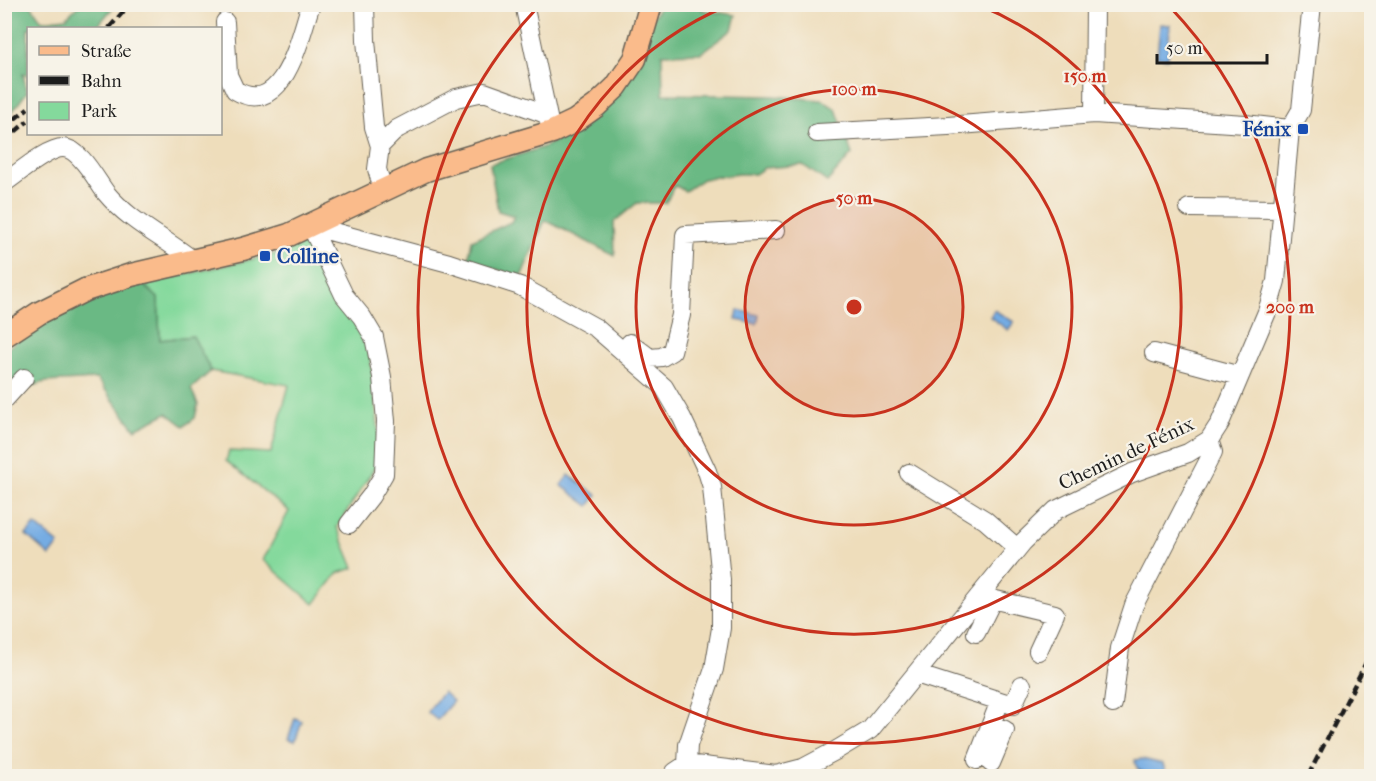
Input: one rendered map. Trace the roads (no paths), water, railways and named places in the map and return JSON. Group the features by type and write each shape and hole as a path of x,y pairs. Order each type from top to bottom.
{"main road":[{"path":"4,336 39,313 85,290 131,275 263,244 311,226 426,170 549,123 575,121 596,106 616,87 634,59 651,4"}],"street":[{"path":"225,22 228,75 235,90 246,96 258,97 275,88 287,73 311,4"},
{"path":"365,4 374,127 380,146 376,169 383,190"},
{"path":"524,4 549,123"},
{"path":"1094,114 1095,4"},
{"name":"Chemin de Fénix","path":"687,764 776,775 803,768 870,730 916,674 986,597 1017,548 1056,510 1132,473 1188,453 1209,440 1220,423 1267,312 1276,280 1290,129 1301,110 1312,4"},
{"path":"380,146 397,129 456,98 484,92 549,123"},
{"path":"817,133 948,126 1094,114 1290,129"},
{"path":"4,183 54,148 66,147 76,152 106,193 123,211 194,261"},
{"path":"1189,208 1283,209"},
{"path":"311,226 449,263 520,286 596,328 664,387 686,426 712,487 721,580 721,628 714,669 688,745 687,764 675,772 673,777"},
{"path":"311,226 344,295 362,316 374,336 382,377 386,421 384,474 371,496 349,524"},
{"path":"610,339 621,336 650,358 662,357 672,351 681,315 685,235 776,230"},
{"path":"1154,354 1240,376"},
{"path":"4,400 24,378"},
{"path":"1113,704 1120,648 1134,605 1213,452 1209,440"},
{"path":"909,472 985,520 1017,548"},
{"path":"976,633 986,597 1055,614 1038,651"},
{"path":"916,674 1013,705 1022,685"},
{"path":"984,762 991,724 1000,701"}],"water":[{"path":"1160,24 1170,25 1168,58 1157,57"},
{"path":"738,310 759,315 757,324 736,320"},
{"path":"994,310 1014,322 1008,330 990,317"},
{"path":"569,475 597,495 589,506 561,485"},
{"path":"35,525 59,544 50,556 26,535"},
{"path":"443,692 453,701 437,720 427,712"},
{"path":"295,718 302,721 295,741 288,739"},
{"path":"1142,759 1163,764 1166,773 1159,776 1140,771 1135,760"}],"railway":[{"path":"110,27 130,4"},
{"path":"4,128 27,109"},
{"path":"4,141 27,122"},
{"path":"1308,776 1372,651"}],"place":[{"name":"Fénix","path":"1303,129"},
{"name":"Colline","path":"265,256"}]}
